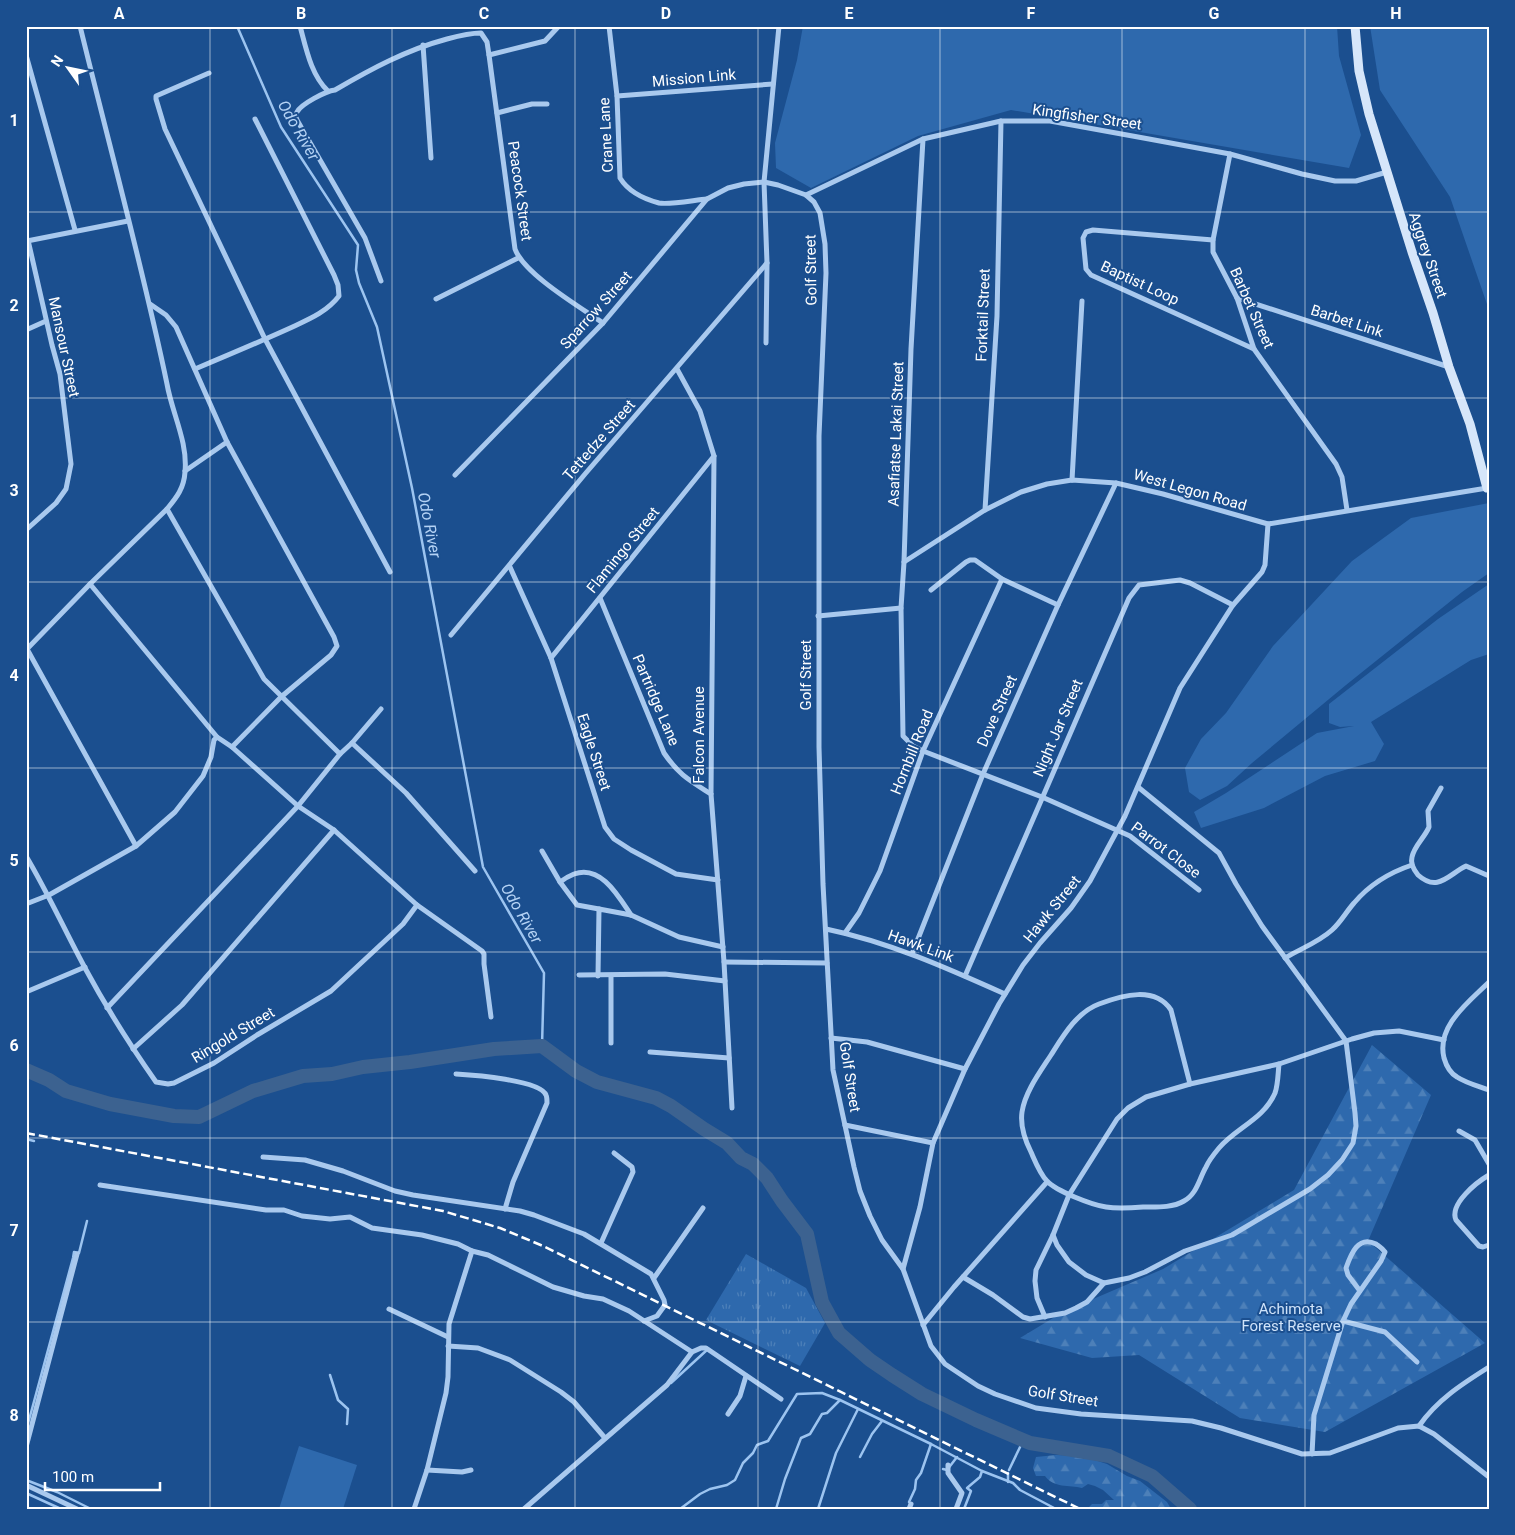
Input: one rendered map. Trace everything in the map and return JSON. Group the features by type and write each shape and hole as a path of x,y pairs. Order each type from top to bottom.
{"main road":[{"name":"Aggrey Street","path":"1355,26 1361,82 1369,114 1449,368 1470,424 1488,488"}],"street":[{"path":"80,26 150,304 168,389 182,440 185,471 179,495 167,509 90,584 27,650 136,846"},
{"path":"300,26 309,59 322,85 328,91"},
{"path":"489,55 545,41 559,26"},
{"name":"Crane Lane","path":"609,26 618,96 620,178 632,192 660,203 706,199"},
{"path":"766,343 767,263 764,182 779,26"},
{"name":"Peacock Street","path":"423,45 470,33 481,33 487,42 515,249 518,258 556,291 604,322"},
{"path":"381,281 365,238 297,120 296,115 301,107 328,91 335,90 383,62 423,45 431,158"},
{"path":"26,55 75,230"},
{"path":"209,73 156,96 165,128 265,340 390,572"},
{"name":"Mission Link","path":"618,96 772,84"},
{"path":"497,112 532,104 547,104"},
{"path":"195,368 265,340 317,315 327,309 340,296 336,280 255,119"},
{"name":"Kingfisher Street","path":"806,194 923,139 1001,121 1050,121 1230,154 1335,181 1356,181 1387,172"},
{"name":"Forktail Street","path":"985,510 996,316 1001,121"},
{"name":"Asafiatse Lakai Street","path":"902,729 900,608 904,562 911,349 923,139"},
{"name":"Barbet Street","path":"1230,154 1213,240 1213,252 1237,298 1254,349 1336,464 1342,477 1347,510"},
{"path":"764,182 806,194"},
{"name":"Sparrow Street","path":"455,475 604,322 706,199 728,188 764,182"},
{"name":"Golf Street","path":"806,194 814,202 820,214 825,244 826,273 819,436 819,747 823,884 833,1070 854,1167 870,1216 882,1240 903,1269 931,1346 945,1364 978,1386 1036,1408 1081,1414 1192,1421 1221,1428 1302,1454 1330,1453 1398,1428 1419,1426"},
{"path":"27,241 128,221"},
{"name":"Baptist Loop","path":"1213,240 1093,230 1086,232 1083,238 1086,269 1091,275 1254,349"},
{"name":"Mansour Street","path":"26,530 56,503 66,489 72,464 60,374 27,241"},
{"path":"436,299 518,258"},
{"name":"Tettedze Street","path":"451,635 585,474 767,263"},
{"name":"Barbet Link","path":"1237,298 1449,368"},
{"path":"1072,480 1082,301"},
{"path":"150,304 166,315 176,326 227,442 334,637 337,646 331,655 281,697 232,747"},
{"path":"26,330 46,321"},
{"name":"Falcon Avenue","path":"677,369 700,411 714,456 711,794 723,947 732,1108"},
{"path":"185,471 227,442"},
{"name":"Flamingo Street","path":"551,658 714,456"},
{"name":"West Legon Road","path":"904,562 985,510 1021,492 1047,484 1072,480 1116,482 1268,524 1488,488"},
{"name":"Dove Street","path":"912,954 983,774 1058,604 1116,482"},
{"path":"167,509 264,679 340,754"},
{"name":"Hawk Street","path":"903,1269 920,1207 933,1143 965,1069 1005,994 1023,965 1071,908 1090,881 1118,830 1180,688 1233,605 1262,572 1265,565 1268,524"},
{"path":"931,590 970,560 975,560 1002,579 1058,604"},
{"name":"Eagle Street","path":"510,566 551,658 605,827 614,839 630,850 676,874 718,880"},
{"name":"Hornbill Road","path":"845,933 859,913 880,871 923,751 1002,579"},
{"name":"Night Jar Street","path":"965,976 1134,589 1139,585 1180,580 1190,583 1233,605"},
{"path":"90,584 217,737 232,747 298,806 334,830 417,905 484,954 491,1017"},
{"name":"Partridge Lane","path":"600,598 664,753 675,770 711,794"},
{"path":"818,616 900,608"},
{"path":"107,1008 298,806 340,754 381,710"},
{"name":"Parrot Close","path":"902,729 906,740 923,751 1042,797 1118,830 1142,844 1199,890"},
{"path":"26,904 49,895 136,846 175,812 208,767 213,745 217,737"},
{"path":"352,743 406,793 475,871"},
{"path":"1053,1235 1057,1245 1069,1262 1083,1273 1104,1283 1129,1278 1145,1272 1185,1251 1232,1235 1310,1189 1328,1175 1342,1160 1353,1143 1356,1126 1346,1041 1262,926 1219,853 1138,787"},
{"path":"1441,788 1428,809 1430,827 1414,852 1411,859 1412,866 1422,878 1433,882 1447,879 1466,866 1489,876"},
{"path":"133,1049 182,1005 334,830"},
{"path":"542,851 560,882 577,905 631,916 678,937 723,947"},
{"name":"Ringold Street","path":"26,856 49,895 107,1008 156,1082 161,1084 174,1083 214,1064 257,1035 331,991 403,924 417,905"},
{"path":"1285,958 1329,932 1338,924 1355,902 1385,876 1394,871 1412,866"},
{"path":"560,882 575,873 597,875 608,884 631,916"},
{"path":"598,909 598,976"},
{"name":"Hawk Link","path":"826,929 912,954 1005,994"},
{"path":"724,962 827,963"},
{"path":"26,992 85,967"},
{"path":"579,975 666,974 725,981"},
{"path":"611,976 612,1043"},
{"path":"1489,982 1460,1010 1450,1023 1444,1040 1443,1055 1446,1065 1455,1076 1489,1090"},
{"path":"1190,1084 1171,1010 1163,1000 1154,996 1118,997 1095,1006 1079,1018 1063,1036 1027,1095 1022,1111 1023,1133 1036,1164 1047,1182 1069,1194 1106,1207 1167,1206 1184,1201 1195,1191 1206,1166 1219,1148 1256,1118 1270,1102 1276,1092 1279,1064"},
{"path":"1046,1317 1037,1298 1036,1270 1053,1235 1069,1194 1108,1132 1128,1108 1146,1097 1190,1084 1279,1064 1374,1033 1399,1031 1444,1040"},
{"path":"831,1038 867,1042 965,1069"},
{"path":"650,1052 729,1058"},
{"path":"456,1074 510,1080 537,1088 547,1096 547,1103 513,1182 506,1209"},
{"path":"845,1125 933,1143"},
{"path":"1459,1130 1475,1140 1489,1164"},
{"path":"600,1243 633,1172 632,1167 614,1153"},
{"path":"264,1157 305,1160 343,1171 395,1191 413,1195 534,1215 584,1234 651,1274 654,1278 665,1305 657,1316 644,1320"},
{"path":"1489,1175 1471,1187 1456,1208 1454,1216 1479,1246 1489,1245"},
{"path":"923,1325 1047,1182"},
{"path":"100,1185 266,1210 284,1210 315,1218 350,1217 372,1228 422,1235 458,1244 472,1251 488,1255 553,1286 584,1296 603,1299 644,1320 692,1352"},
{"path":"654,1278 703,1208"},
{"path":"1312,1454 1314,1415 1343,1321 1351,1304 1360,1291 1385,1252 1382,1248 1371,1242 1364,1242 1356,1246 1346,1268 1348,1275 1360,1291"},
{"path":"414,1509 427,1470 448,1377 449,1324 472,1251"},
{"path":"26,1447 77,1254"},
{"path":"963,1277 1030,1319 1065,1313 1087,1302 1104,1283"},
{"path":"390,1309 448,1337"},
{"path":"1343,1321 1385,1332 1417,1362"},
{"path":"448,1346 478,1348 510,1360 574,1402 605,1438"},
{"path":"524,1509 667,1385 692,1352 701,1348 706,1348 781,1399"},
{"path":"1489,1367 1436,1404 1419,1426 1434,1434 1489,1477"},
{"path":"728,1414 740,1396 746,1376"},
{"path":"948,1465 948,1473 962,1493 956,1509"},
{"path":"427,1470 462,1472 471,1470"},
{"path":"26,1485 78,1509"}],"green space":[{"path":"803,26 1337,26 1339,56 1361,135 1349,168 1011,110 918,136 811,188 776,168 775,143 797,60"},
{"path":"1370,26 1489,26 1489,310 1450,197 1380,90"},
{"path":"1489,503 1489,573 1462,592 1346,685 1227,786 1200,800 1189,792 1185,768 1201,739 1226,713 1273,646 1352,561 1411,518"},
{"path":"1489,584 1489,654 1471,660 1371,722 1384,744 1375,761 1325,776 1264,808 1201,828 1194,812 1317,733 1354,726 1340,727 1329,723 1329,704 1438,619"},
{"name":"Achimota Forest Reserve","path":"1372,1045 1431,1095 1368,1241 1485,1343 1325,1432 1240,1418 1139,1355 1092,1358 1020,1338 1063,1312 1163,1269 1294,1190"},
{"path":"746,1254 806,1288 825,1323 800,1366 706,1320"},
{"path":"299,1446 357,1465 343,1509 279,1509"},
{"path":"1056,1455 1082,1456 1107,1464 1127,1476 1140,1481 1167,1502 1171,1509 1092,1509 1089,1507 1092,1504 1102,1504 1106,1500 1114,1500 1103,1490 1095,1486 1088,1484 1082,1488 1062,1485 1052,1483 1045,1476 1036,1476 1033,1468 1036,1457"}],"waterway":[{"name":"Odo River","path":"237,26 281,127 358,245 356,270 359,283 377,327 412,488 483,867 544,973 542,1046"},
{"path":"26,1070 49,1080 66,1091 110,1104 174,1116 199,1117 253,1091 303,1076 332,1074 363,1067 494,1049 542,1046 576,1071 597,1082 656,1098 671,1106 727,1143 741,1158 753,1164 767,1178 807,1234 822,1302 839,1333 870,1360 922,1394 1030,1443 1109,1456 1152,1476 1190,1509"},
{"path":"26,1139 34,1141"},
{"path":"26,1431 74,1252 79,1253 87,1221"},
{"path":"671,1383 708,1349"},
{"path":"330,1375 338,1400 348,1409 347,1424"},
{"path":"680,1509 700,1494 710,1489 727,1485 735,1480 743,1463 753,1453 757,1445 768,1441 797,1394 822,1393 931,1444 982,1471 1013,1483 1020,1490 1056,1509"},
{"path":"776,1509 801,1438 810,1434 822,1414 827,1413 840,1400"},
{"path":"818,1509 836,1453 858,1409"},
{"path":"860,1457 872,1434 882,1421"},
{"path":"1009,1470 1021,1445 1030,1443"},
{"path":"909,1502 931,1444"},
{"path":"943,1469 947,1470 957,1457"},
{"path":"964,1509 971,1491 967,1488 980,1477 982,1471"},
{"path":"1008,1473 1008,1482"},
{"path":"26,1480 57,1492 91,1509"},
{"path":"26,1493 61,1509"}],"railway":[{"path":"26,1133 443,1211 500,1228 543,1246 1080,1509"}]}
